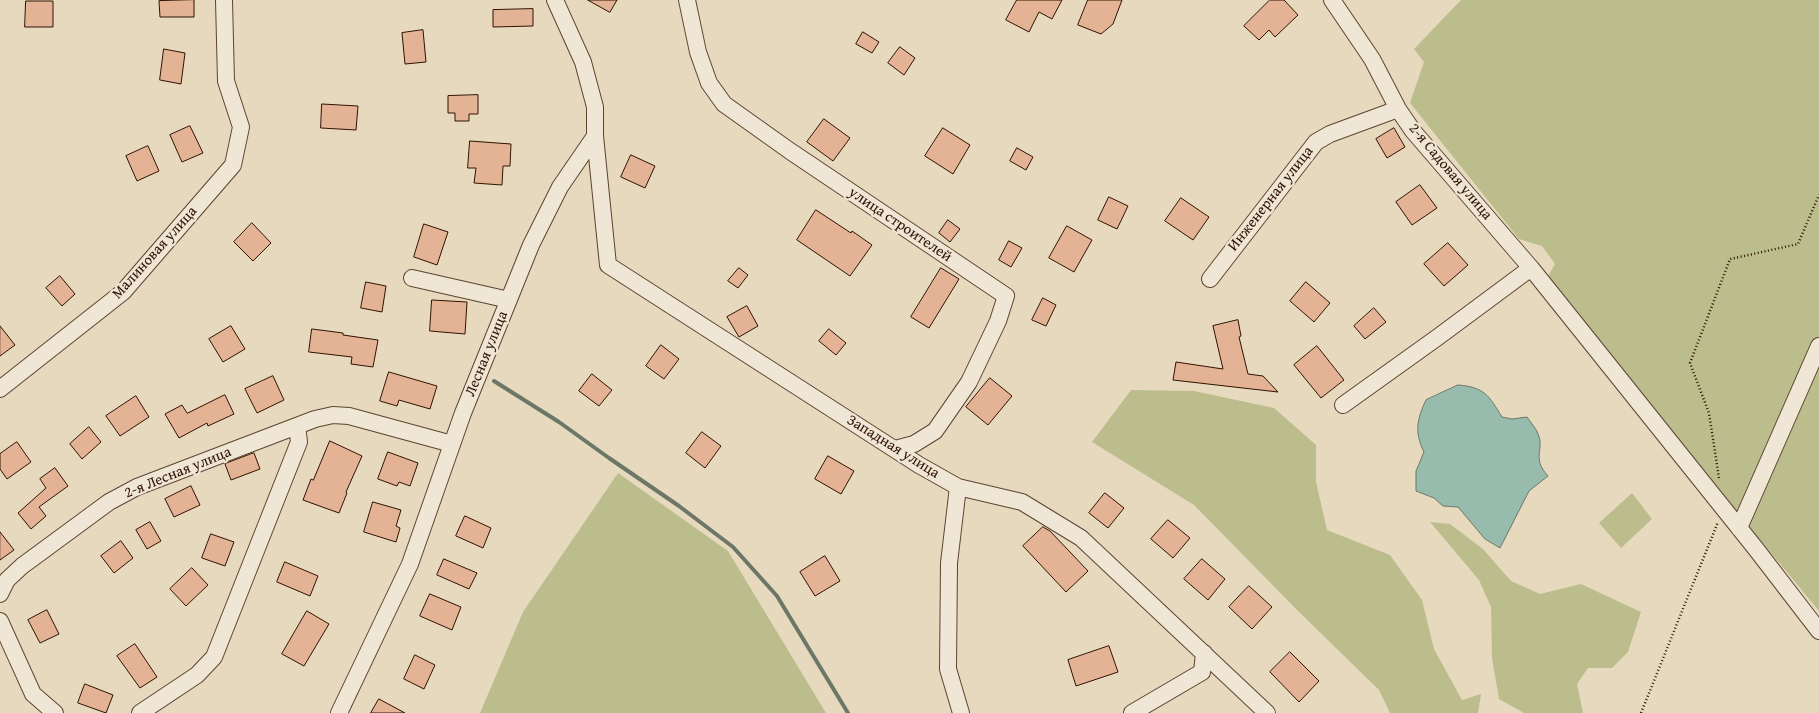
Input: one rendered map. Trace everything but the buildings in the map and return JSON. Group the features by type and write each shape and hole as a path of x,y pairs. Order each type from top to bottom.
{"street":[{"name":"Малиновая улица","path":"0,389 123,292 233,165 241,127 226,80 224,0"},
{"path":"555,0 583,62 595,107 595,136"},
{"name":"улица строителей","path":"687,0 698,52 709,83 724,104 790,152 1006,296 998,321 969,382 934,431 914,444 896,449"},
{"name":"2-я Садовая улица","path":"1332,0 1372,59 1398,109 1413,131 1531,268 1819,631"},
{"name":"Инженерная улица","path":"1210,279 1316,142 1330,134 1398,109"},
{"name":"Лесная улица","path":"339,713 410,564 462,414 531,245 560,188 595,136"},
{"name":"Западная улица","path":"595,136 608,265 958,487 1022,502 1081,538 1268,713"},
{"path":"1343,405 1531,268"},
{"path":"412,278 509,300"},
{"path":"1739,528 1819,346"},
{"name":"2-я Лесная улица","path":"0,594 7,580 22,566 110,502 137,487 315,419 333,415 349,416 452,444"},
{"path":"140,713 197,675 214,657 299,442 297,426"},
{"path":"958,487 948,563 948,669 962,713"},
{"path":"0,621 33,694 55,713"},
{"path":"1132,713 1202,672 1204,653"}],"path":[{"path":"1719,480 1710,414 1690,362 1730,259 1798,244 1819,195"},
{"path":"1641,713 1723,509"}],"green space":[{"path":"1461,0 1819,0 1819,611 1596,341 1547,278 1555,264 1542,246 1519,239 1410,103 1424,62 1414,49"},
{"path":"1131,390 1194,391 1274,408 1316,445 1316,482 1327,530 1390,555 1422,600 1434,649 1462,700 1481,694 1478,713 1390,713 1379,690 1194,505 1092,442"},
{"path":"618,473 728,551 826,713 480,713 523,612"},
{"path":"1632,493 1652,519 1621,548 1599,523"},
{"path":"1430,522 1450,524 1483,549 1511,581 1540,594 1581,584 1641,612 1628,652 1612,668 1588,668 1577,684 1583,713 1524,713 1499,699 1492,658 1491,607 1479,580"}],"shaded area":[{"path":"1458,385 1480,390 1489,398 1502,417 1512,419 1527,417 1540,439 1540,464 1548,476 1529,491 1500,548 1485,539 1458,507 1443,506 1434,498 1416,491 1416,471 1424,452 1418,432 1423,407 1426,400"}],"waterway":[{"path":"494,381 559,422 679,506 733,547 777,596 848,713"}]}
